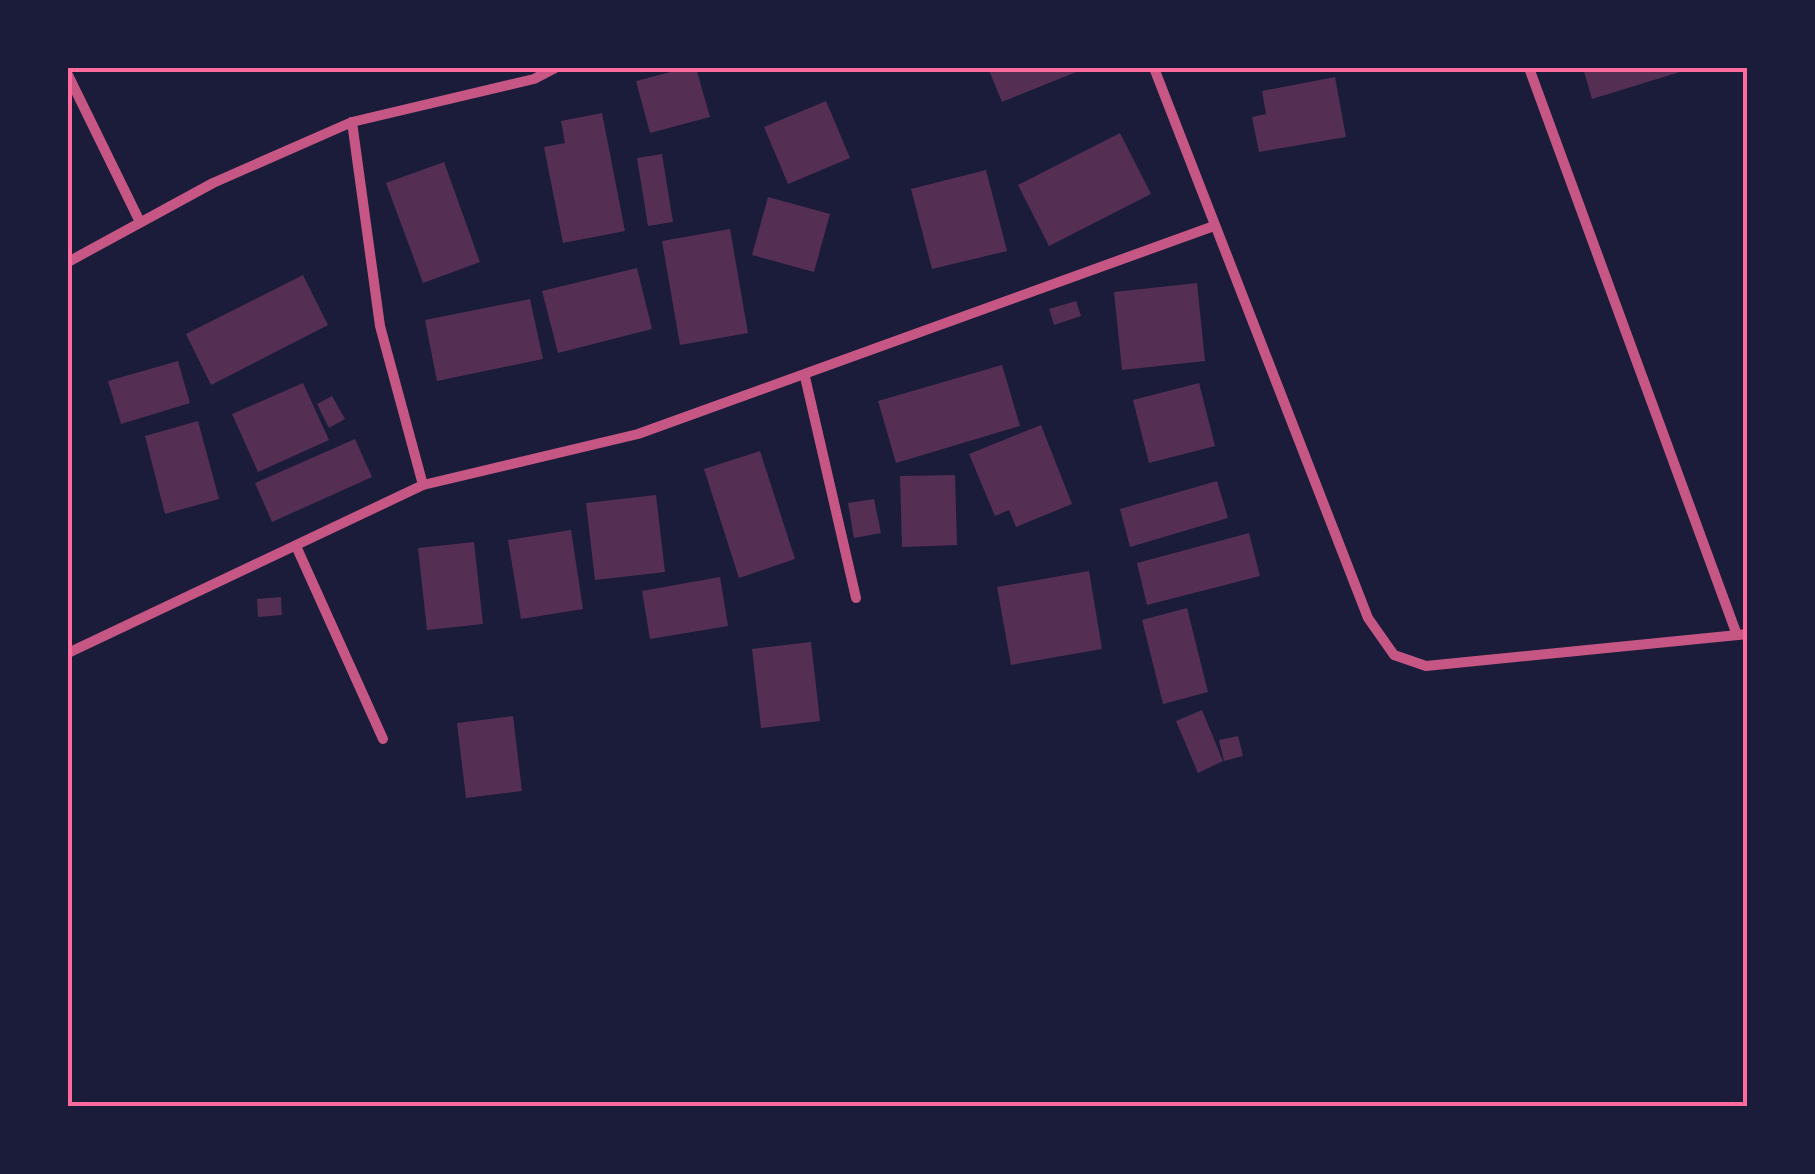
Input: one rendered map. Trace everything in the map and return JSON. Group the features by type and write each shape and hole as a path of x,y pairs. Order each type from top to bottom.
{"street":[{"path":"68,262 213,183 352,122 534,79 556,68"},
{"path":"1154,68 1368,618 1394,654 1426,666 1742,635 1530,68"},
{"path":"68,75 140,222"},
{"path":"352,122 380,326 423,485"},
{"path":"68,653 423,485 638,434 1214,226"},
{"path":"804,377 856,598"},
{"path":"296,546 384,739"}],"building":[{"path":"696,68 710,117 650,133 636,81"},
{"path":"988,68 1086,68 1002,102"},
{"path":"1583,68 1693,68 1592,99"},
{"path":"1335,77 1346,137 1259,152 1252,117 1266,114 1262,91"},
{"path":"826,101 850,158 788,184 764,127"},
{"path":"602,113 625,231 563,243 544,147 565,143 561,121"},
{"path":"1120,133 1151,194 1049,246 1018,185"},
{"path":"662,154 673,222 648,226 637,158"},
{"path":"444,162 480,262 423,283 386,183"},
{"path":"986,170 1007,251 932,269 911,189"},
{"path":"768,197 830,214 814,272 752,255"},
{"path":"730,229 748,333 680,345 662,241"},
{"path":"637,268 652,329 558,353 542,291"},
{"path":"303,275 328,325 211,385 186,334"},
{"path":"1197,283 1205,361 1122,370 1114,292"},
{"path":"530,299 543,359 437,381 425,320"},
{"path":"1076,301 1081,316 1054,325 1049,309"},
{"path":"178,361 190,403 121,424 108,381"},
{"path":"1002,365 1020,426 896,463 878,401"},
{"path":"303,383 329,440 258,472 232,414"},
{"path":"1199,383 1215,446 1149,463 1133,400"},
{"path":"332,396 345,419 329,428 317,404"},
{"path":"198,421 219,499 165,514 145,436"},
{"path":"1041,425 1072,504 1016,527 1009,510 995,516 969,454"},
{"path":"355,439 372,477 272,522 255,483"},
{"path":"760,451 795,559 739,578 704,469"},
{"path":"955,475 957,545 902,547 900,476"},
{"path":"1217,481 1228,518 1130,547 1120,509"},
{"path":"656,495 665,572 595,580 586,503"},
{"path":"874,499 881,533 854,538 848,503"},
{"path":"571,530 583,609 521,619 508,540"},
{"path":"1249,533 1260,576 1147,605 1137,563"},
{"path":"474,542 483,624 427,630 418,548"},
{"path":"1089,571 1102,649 1011,665 997,587"},
{"path":"720,577 728,626 650,639 642,591"},
{"path":"281,597 282,615 258,617 257,599"},
{"path":"1187,608 1208,692 1163,704 1142,620"},
{"path":"811,642 820,721 761,728 752,649"},
{"path":"1202,710 1223,761 1198,773 1176,721"},
{"path":"513,716 522,791 466,798 457,723"},
{"path":"1238,736 1243,756 1224,761 1219,740"}]}
